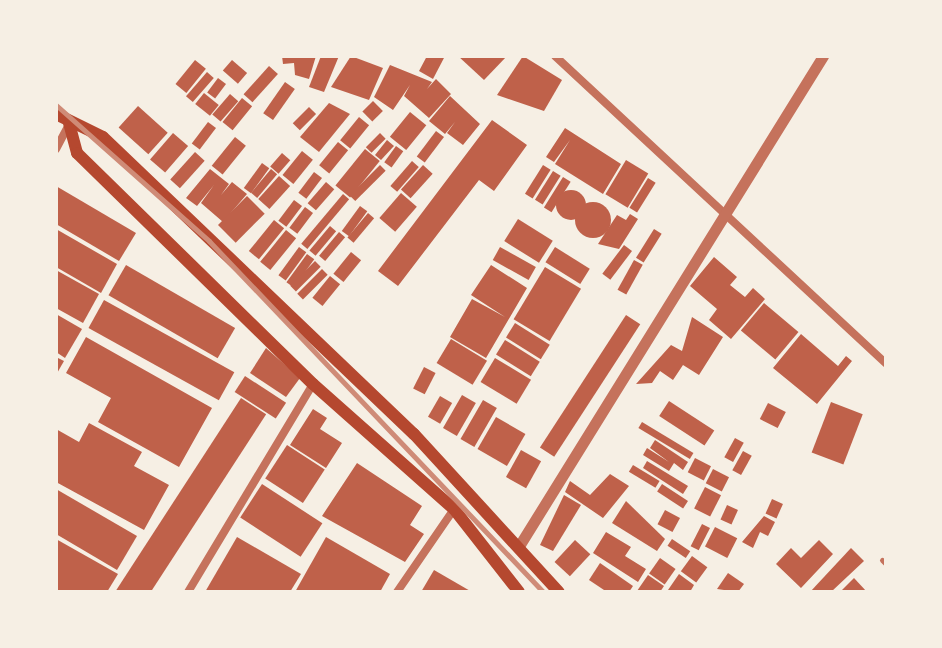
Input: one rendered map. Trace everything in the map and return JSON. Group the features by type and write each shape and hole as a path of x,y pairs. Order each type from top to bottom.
{"main road":[{"path":"56,114 103,137 414,434 559,592"},
{"path":"69,123 77,153 313,384 454,509 518,592"}],"street":[{"path":"555,56 886,364"},
{"path":"519,546 823,56"},
{"path":"56,149 69,123"},
{"path":"188,592 313,384"},
{"path":"397,592 454,509"}],"building":[{"path":"282,56 316,56 309,79 295,75 294,63 283,64"},
{"path":"321,56 339,56 324,92 309,87"},
{"path":"351,56 383,68 369,100 331,87"},
{"path":"427,56 445,56 433,79 419,71"},
{"path":"458,56 507,56 484,80"},
{"path":"523,56 562,80 544,111 497,95"},
{"path":"195,60 206,69 186,93 175,84"},
{"path":"232,60 247,73 238,84 223,71"},
{"path":"390,65 432,82 427,89 436,79 451,94 429,118 404,96 410,85 393,110 374,97"},
{"path":"269,66 278,74 252,102 244,94"},
{"path":"207,72 214,78 193,102 186,96"},
{"path":"218,78 226,84 215,98 207,92"},
{"path":"285,82 295,89 273,120 263,113"},
{"path":"204,93 219,105 210,116 195,104"},
{"path":"230,94 238,101 221,122 212,114"},
{"path":"450,96 480,124 463,145 447,133 455,122 445,134 429,121"},
{"path":"242,98 252,106 233,130 222,122"},
{"path":"373,101 383,111 372,122 362,112"},
{"path":"329,103 350,114 319,152 300,137"},
{"path":"138,106 168,133 148,154 119,128"},
{"path":"309,107 316,114 300,130 293,123"},
{"path":"410,112 426,125 406,150 390,137"},
{"path":"359,117 369,125 350,148 340,140"},
{"path":"492,120 527,145 494,191 479,180 398,286 378,271"},
{"path":"208,122 216,128 200,150 192,144"},
{"path":"565,128 621,164 603,194 555,164 570,140 554,162 546,157"},
{"path":"436,131 444,137 425,163 417,157"},
{"path":"173,133 188,146 165,173 150,159"},
{"path":"380,133 386,139 372,153 366,147"},
{"path":"235,137 246,146 223,175 212,166"},
{"path":"387,140 394,146 381,160 375,155"},
{"path":"338,142 348,150 329,173 319,165"},
{"path":"396,146 403,151 392,167 384,162"},
{"path":"365,149 380,161 350,197 335,186"},
{"path":"302,151 313,160 293,184 282,175"},
{"path":"195,152 205,161 180,188 170,179"},
{"path":"282,153 290,160 278,174 270,167"},
{"path":"626,160 648,173 628,208 605,194"},
{"path":"412,161 419,167 397,192 390,186"},
{"path":"262,163 269,168 251,193 244,188"},
{"path":"380,165 386,171 355,201 350,195"},
{"path":"423,165 433,174 411,198 401,190"},
{"path":"543,165 551,170 533,199 525,194"},
{"path":"210,169 229,184 221,195 232,182 247,194 223,222 201,203 214,185 197,206 186,198"},
{"path":"271,169 277,174 257,198 251,193"},
{"path":"553,171 561,176 543,205 535,200"},
{"path":"314,172 322,178 306,199 298,193"},
{"path":"279,176 290,186 269,209 258,199"},
{"path":"563,177 571,182 552,212 544,208"},
{"path":"648,178 656,183 637,212 629,208"},
{"path":"326,182 334,189 316,210 308,203"},
{"path":"56,186 136,233 119,261 56,224"},
{"path":"571,190 577,191 585,199 585,211 577,219 571,220 565,219 557,211 556,205 557,199 565,191"},
{"path":"401,193 417,207 395,232 379,218"},
{"path":"343,194 349,199 307,249 301,244"},
{"path":"247,196 265,214 236,243 218,225"},
{"path":"294,200 302,206 286,227 278,221"},
{"path":"593,202 606,207 611,220 606,233 593,238 580,233 575,220 580,207"},
{"path":"360,206 367,211 349,236 342,231"},
{"path":"305,207 313,213 297,234 289,228"},
{"path":"368,213 374,218 354,243 347,238"},
{"path":"630,214 638,219 619,249 598,244 617,215 626,220"},
{"path":"518,219 553,241 539,263 504,241"},
{"path":"274,220 284,228 259,259 249,251"},
{"path":"330,226 336,231 316,256 309,251"},
{"path":"56,229 117,264 101,293 56,267"},
{"path":"654,229 662,234 644,263 636,258"},
{"path":"286,230 296,238 270,270 260,262"},
{"path":"339,232 345,237 325,261 319,256"},
{"path":"624,245 632,251 610,280 602,274"},
{"path":"299,247 306,252 286,281 278,275"},
{"path":"500,247 536,267 529,280 493,260"},
{"path":"555,247 590,269 580,284 545,262"},
{"path":"351,252 361,260 343,282 333,274"},
{"path":"307,254 314,259 294,288 286,282"},
{"path":"714,257 737,277 730,285 745,297 753,288 765,299 731,339 709,320 717,309 690,286"},
{"path":"634,260 643,265 626,295 618,290"},
{"path":"315,261 321,267 296,291 290,286"},
{"path":"126,265 235,328 218,358 108,295"},
{"path":"491,265 527,288 486,358 450,337 472,299 505,317 471,295"},
{"path":"545,267 581,289 550,341 514,319"},
{"path":"322,269 328,275 303,299 297,294"},
{"path":"56,270 99,294 83,323 56,308"},
{"path":"330,276 340,284 322,306 312,298"},
{"path":"104,300 234,372 219,400 88,328"},
{"path":"764,303 798,332 775,360 741,331"},
{"path":"56,314 82,329 65,358 56,352"},
{"path":"626,315 640,324 554,457 540,448"},
{"path":"692,317 723,337 699,375 683,365 673,380 660,371 652,383 636,384 671,345 682,351"},
{"path":"515,323 550,345 541,359 506,337"},
{"path":"801,334 838,366 846,356 852,361 817,404 773,368"},
{"path":"86,337 212,408 179,467 98,422 111,398 66,373"},
{"path":"451,339 487,361 473,385 437,363"},
{"path":"505,340 540,362 531,376 496,354"},
{"path":"266,348 300,378 286,397 250,373"},
{"path":"56,357 64,361 56,375"},
{"path":"495,358 531,380 517,404 481,382"},
{"path":"424,367 436,373 425,394 413,388"},
{"path":"245,376 286,403 276,419 235,392"},
{"path":"462,395 476,403 457,436 443,428"},
{"path":"440,396 452,403 440,424 428,417"},
{"path":"241,398 266,414 151,592 115,592"},
{"path":"483,400 497,408 474,447 460,439"},
{"path":"669,401 714,430 704,446 659,416"},
{"path":"831,402 863,414 843,465 812,452"},
{"path":"768,403 786,412 778,428 760,419"},
{"path":"313,409 327,418 320,429 342,443 326,468 290,445"},
{"path":"496,417 525,434 507,466 478,449"},
{"path":"642,422 693,453 690,459 638,428"},
{"path":"89,423 142,452 134,466 169,485 144,530 56,482 56,429 79,442"},
{"path":"735,438 744,443 733,462 724,457"},
{"path":"655,440 688,462 683,470 674,463 669,471 643,455 647,448 669,462 650,448"},
{"path":"287,445 325,470 303,503 265,479"},
{"path":"521,450 541,461 526,488 506,477"},
{"path":"743,451 752,456 741,475 732,470"},
{"path":"695,458 711,466 704,480 688,472"},
{"path":"647,461 688,486 683,494 643,468"},
{"path":"357,463 422,506 410,525 424,534 405,562 322,516"},
{"path":"633,465 660,481 655,488 629,472"},
{"path":"713,469 729,477 722,491 706,483"},
{"path":"610,474 629,486 603,518 565,492 570,481 590,495"},
{"path":"262,484 322,523 301,557 240,518"},
{"path":"662,484 688,501 683,508 657,492"},
{"path":"705,487 721,495 710,517 694,508"},
{"path":"56,489 137,536 117,570 56,534"},
{"path":"564,495 581,505 553,551 540,545"},
{"path":"772,499 783,504 776,518 765,514"},
{"path":"626,501 665,539 657,551 612,523"},
{"path":"727,505 738,510 731,524 720,520"},
{"path":"665,510 680,518 672,532 657,524"},
{"path":"764,516 775,522 768,536 760,532 753,548 742,542"},
{"path":"702,524 710,528 699,550 691,546"},
{"path":"715,527 737,538 727,558 705,547"},
{"path":"606,532 631,547 625,556 646,569 638,582 593,553"},
{"path":"237,537 301,574 290,592 205,592"},
{"path":"326,537 390,574 380,592 295,592"},
{"path":"56,539 118,574 107,592 56,592"},
{"path":"672,539 690,551 686,558 668,546"},
{"path":"575,540 590,554 570,576 555,562"},
{"path":"819,540 833,554 801,588 776,564 791,548 801,558"},
{"path":"851,548 864,561 831,592 810,592"},
{"path":"692,556 707,567 696,583 681,571"},
{"path":"660,558 676,569 665,584 649,574"},
{"path":"600,563 633,586 629,592 607,592 589,580"},
{"path":"434,570 472,592 421,592"},
{"path":"728,573 744,584 738,592 717,589"},
{"path":"679,574 694,585 690,592 668,590"},
{"path":"648,575 664,586 660,592 637,591"},
{"path":"854,578 867,592 840,592"}],"railway":[{"path":"56,105 209,241 543,592"}]}
